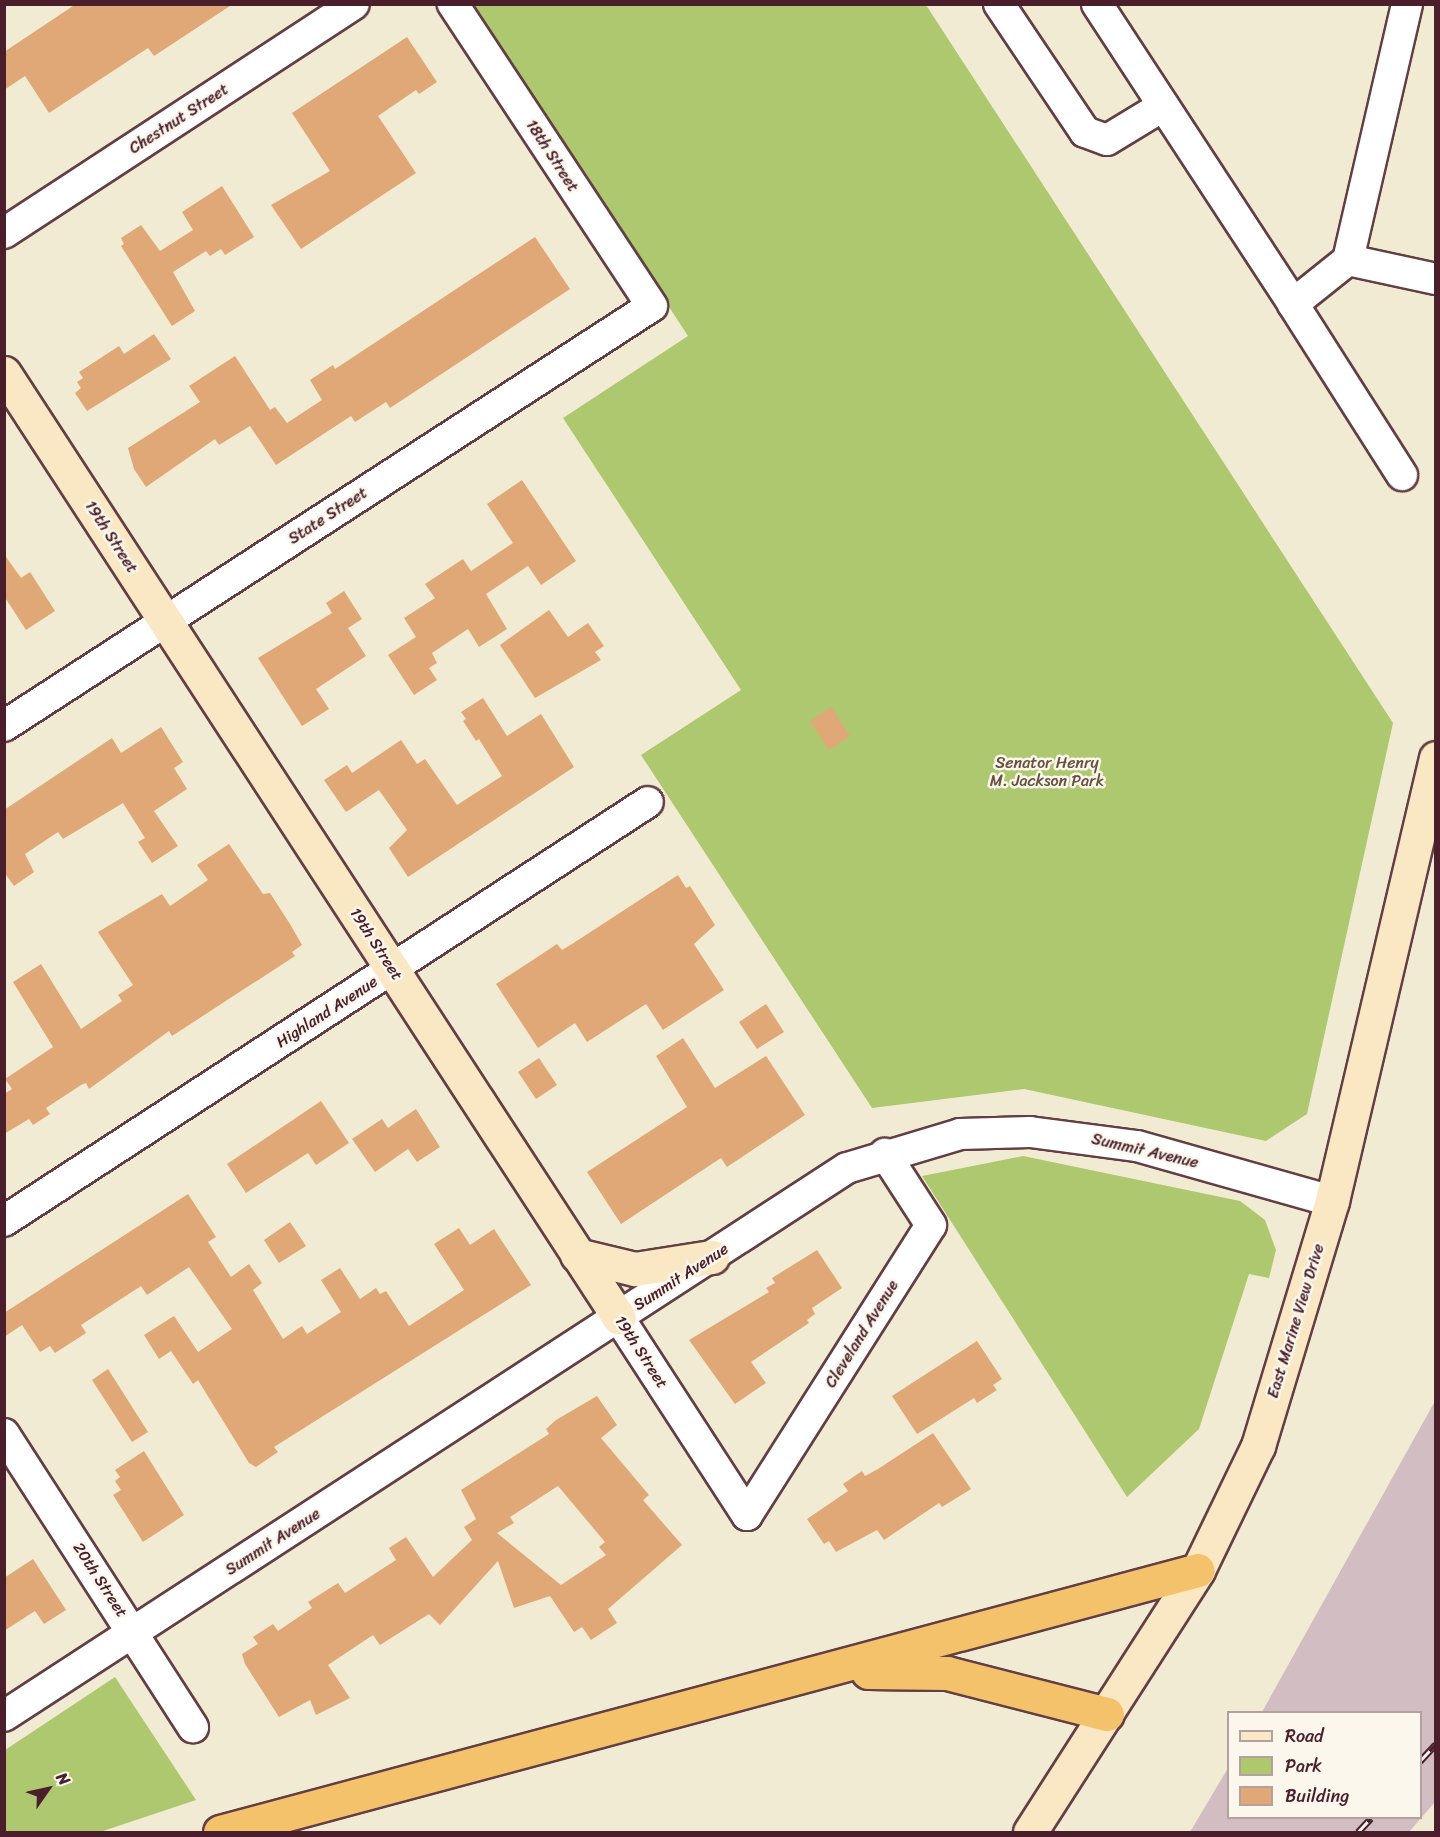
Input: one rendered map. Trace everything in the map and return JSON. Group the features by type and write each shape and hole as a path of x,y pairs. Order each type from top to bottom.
{"highway":[{"path":"220,1833 831,1671 1198,1570"},
{"path":"831,1671 947,1673 1107,1714"}],"street":[{"name":"Chestnut Street","path":"4,233 354,4"},
{"name":"18th Street","path":"453,4 652,306"},
{"path":"999,4 1085,132 1107,141 1163,106"},
{"path":"1097,4 1402,475"},
{"path":"1293,304 1348,260 1407,4"},
{"path":"1348,260 1436,279"},
{"name":"State Street","path":"4,726 652,306"},
{"name":"19th Street","path":"4,373 747,1515"},
{"name":"East Marine View Drive","path":"1030,1833 1198,1570 1258,1446 1332,1201 1436,758"},
{"name":"Highland Avenue","path":"4,1221 648,802"},
{"name":"Summit Avenue","path":"4,1716 847,1168 885,1154 960,1134 1030,1132 1089,1137 1137,1146 1332,1201"},
{"name":"Cleveland Avenue","path":"747,1515 932,1225 885,1154"},
{"path":"578,1255 635,1269 712,1257"},
{"name":"20th Street","path":"4,1434 193,1727"}],"shaded area":[{"path":"1435,1401 1435,1802 1422,1817 1422,1711 1263,1711"},
{"path":"1227,1770 1227,1819 1420,1819 1409,1832 1190,1832"}],"green space":[{"name":"Senator Henry M. Jackson Park","path":"472,5 926,5 1393,723 1307,1114 1266,1141 1024,1089 872,1108 641,755 741,690 563,418 688,336"},
{"path":"1023,1156 1240,1201 1265,1220 1276,1250 1269,1278 1249,1274 1199,1429 1127,1497 922,1176"},
{"path":"115,1677 196,1800 100,1832 5,1832 5,1750"}],"building":[{"path":"76,4 233,4 154,56 148,48 49,113 25,76 4,90 4,52"},
{"path":"407,37 437,82 419,94 416,90 378,116 416,173 301,249 271,205 330,171 292,113"},
{"path":"222,186 254,237 225,255 221,249 210,256 206,251 173,272 195,311 172,326 121,246 124,244 121,238 141,225 160,251 193,230 182,212"},
{"path":"535,237 570,289 390,408 386,402 355,422 351,416 276,465 250,426 219,445 215,439 146,487 134,469 128,448 200,402 189,386 235,356 270,410 275,407 287,423 322,400 310,380 333,365 335,369"},
{"path":"154,334 171,359 87,411 75,393 81,388 77,382 83,378 79,372 119,346 124,354"},
{"path":"522,480 576,561 541,585 528,566 486,594 507,629 479,647 468,629 432,653 437,663 429,668 437,680 414,695 388,655 416,637 404,618 435,598 425,584 463,559 471,571 513,543 487,504"},
{"path":"4,554 21,578 30,572 55,611 26,630 4,596"},
{"path":"344,591 362,619 348,628 366,656 316,689 329,709 302,726 258,658 332,613 326,603"},
{"path":"549,610 568,637 588,623 604,646 595,652 601,660 535,698 500,645"},
{"path":"483,698 507,736 541,714 574,767 408,877 389,848 407,830 379,790 346,812 324,780 347,765 352,773 401,740 417,764 425,759 457,805 502,776 479,739 476,741 463,721 466,719 461,712"},
{"path":"831,707 850,736 829,750 810,721"},
{"path":"161,727 183,762 174,768 187,789 154,811 178,846 152,863 138,842 145,838 123,803 63,839 58,832 25,854 34,872 14,886 4,872 4,810 112,738 121,753"},
{"path":"229,844 263,894 270,893 290,924 302,945 292,952 295,956 172,1036 169,1031 89,1089 86,1083 81,1085 46,1108 50,1114 33,1125 29,1119 4,1134 4,1094 12,1089 5,1079 53,1047 13,982 41,964 81,1029 122,1001 118,995 133,985 98,932 162,894 170,906 208,880 197,865"},
{"path":"678,875 686,888 690,886 715,925 694,944 724,990 663,1030 646,1004 587,1042 575,1023 538,1048 496,984 557,944 562,950"},
{"path":"766,1004 784,1032 757,1049 739,1022"},
{"path":"683,1038 715,1088 766,1056 805,1115 727,1167 721,1158 621,1224 587,1172 687,1107 656,1056"},
{"path":"539,1058 557,1085 536,1099 518,1072"},
{"path":"321,1101 349,1143 316,1165 308,1153 246,1193 227,1164"},
{"path":"416,1109 440,1147 417,1162 408,1149 375,1172 352,1139 382,1119 388,1128"},
{"path":"188,1194 216,1237 208,1242 231,1277 249,1264 262,1283 253,1290 283,1339 302,1326 307,1334 341,1312 321,1280 340,1268 360,1299 376,1288 380,1294 386,1291 409,1326 464,1290 434,1244 459,1228 470,1245 494,1229 531,1285 274,1447 278,1452 256,1467 249,1463 198,1380 193,1384 171,1351 159,1359 144,1335 174,1316 198,1352 232,1329 189,1267 147,1295 141,1286 81,1325 86,1333 55,1353 50,1346 40,1352 22,1325 4,1337 4,1313"},
{"path":"290,1222 306,1246 279,1263 264,1240"},
{"path":"817,1250 842,1288 812,1308 815,1314 807,1320 809,1323 751,1362 766,1383 735,1404 689,1340 769,1292 766,1288 775,1283 772,1278"},
{"path":"977,1341 1002,1379 993,1385 997,1390 977,1403 974,1398 917,1434 892,1396"},
{"path":"108,1369 148,1432 132,1442 92,1380"},
{"path":"597,1396 617,1425 601,1438 649,1495 643,1500 682,1545 608,1609 617,1623 591,1640 582,1627 574,1632 550,1596 514,1608 498,1561 440,1625 429,1614 380,1645 373,1635 328,1665 350,1698 316,1715 310,1700 279,1717 245,1664 242,1654 258,1644 253,1637 273,1624 278,1631 312,1608 308,1602 338,1583 345,1593 396,1560 389,1548 406,1537 433,1577 472,1540 464,1527 476,1519 461,1490 549,1434 546,1429 556,1420","holes":["558,1486 605,1542 599,1547 606,1555 561,1585 497,1533 514,1523 510,1517"]},
{"path":"933,1433 971,1489 942,1507 939,1503 884,1540 877,1530 836,1552 829,1541 824,1544 807,1519 848,1491 843,1484 862,1471 865,1476"},
{"path":"144,1451 184,1515 143,1542 113,1495 121,1490 115,1481 120,1477 115,1470"},
{"path":"33,1559 66,1610 44,1624 35,1611 4,1631 4,1578"}],"railway":[{"path":"1422,1759 1436,1744"},
{"path":"1358,1832 1370,1819"}]}
